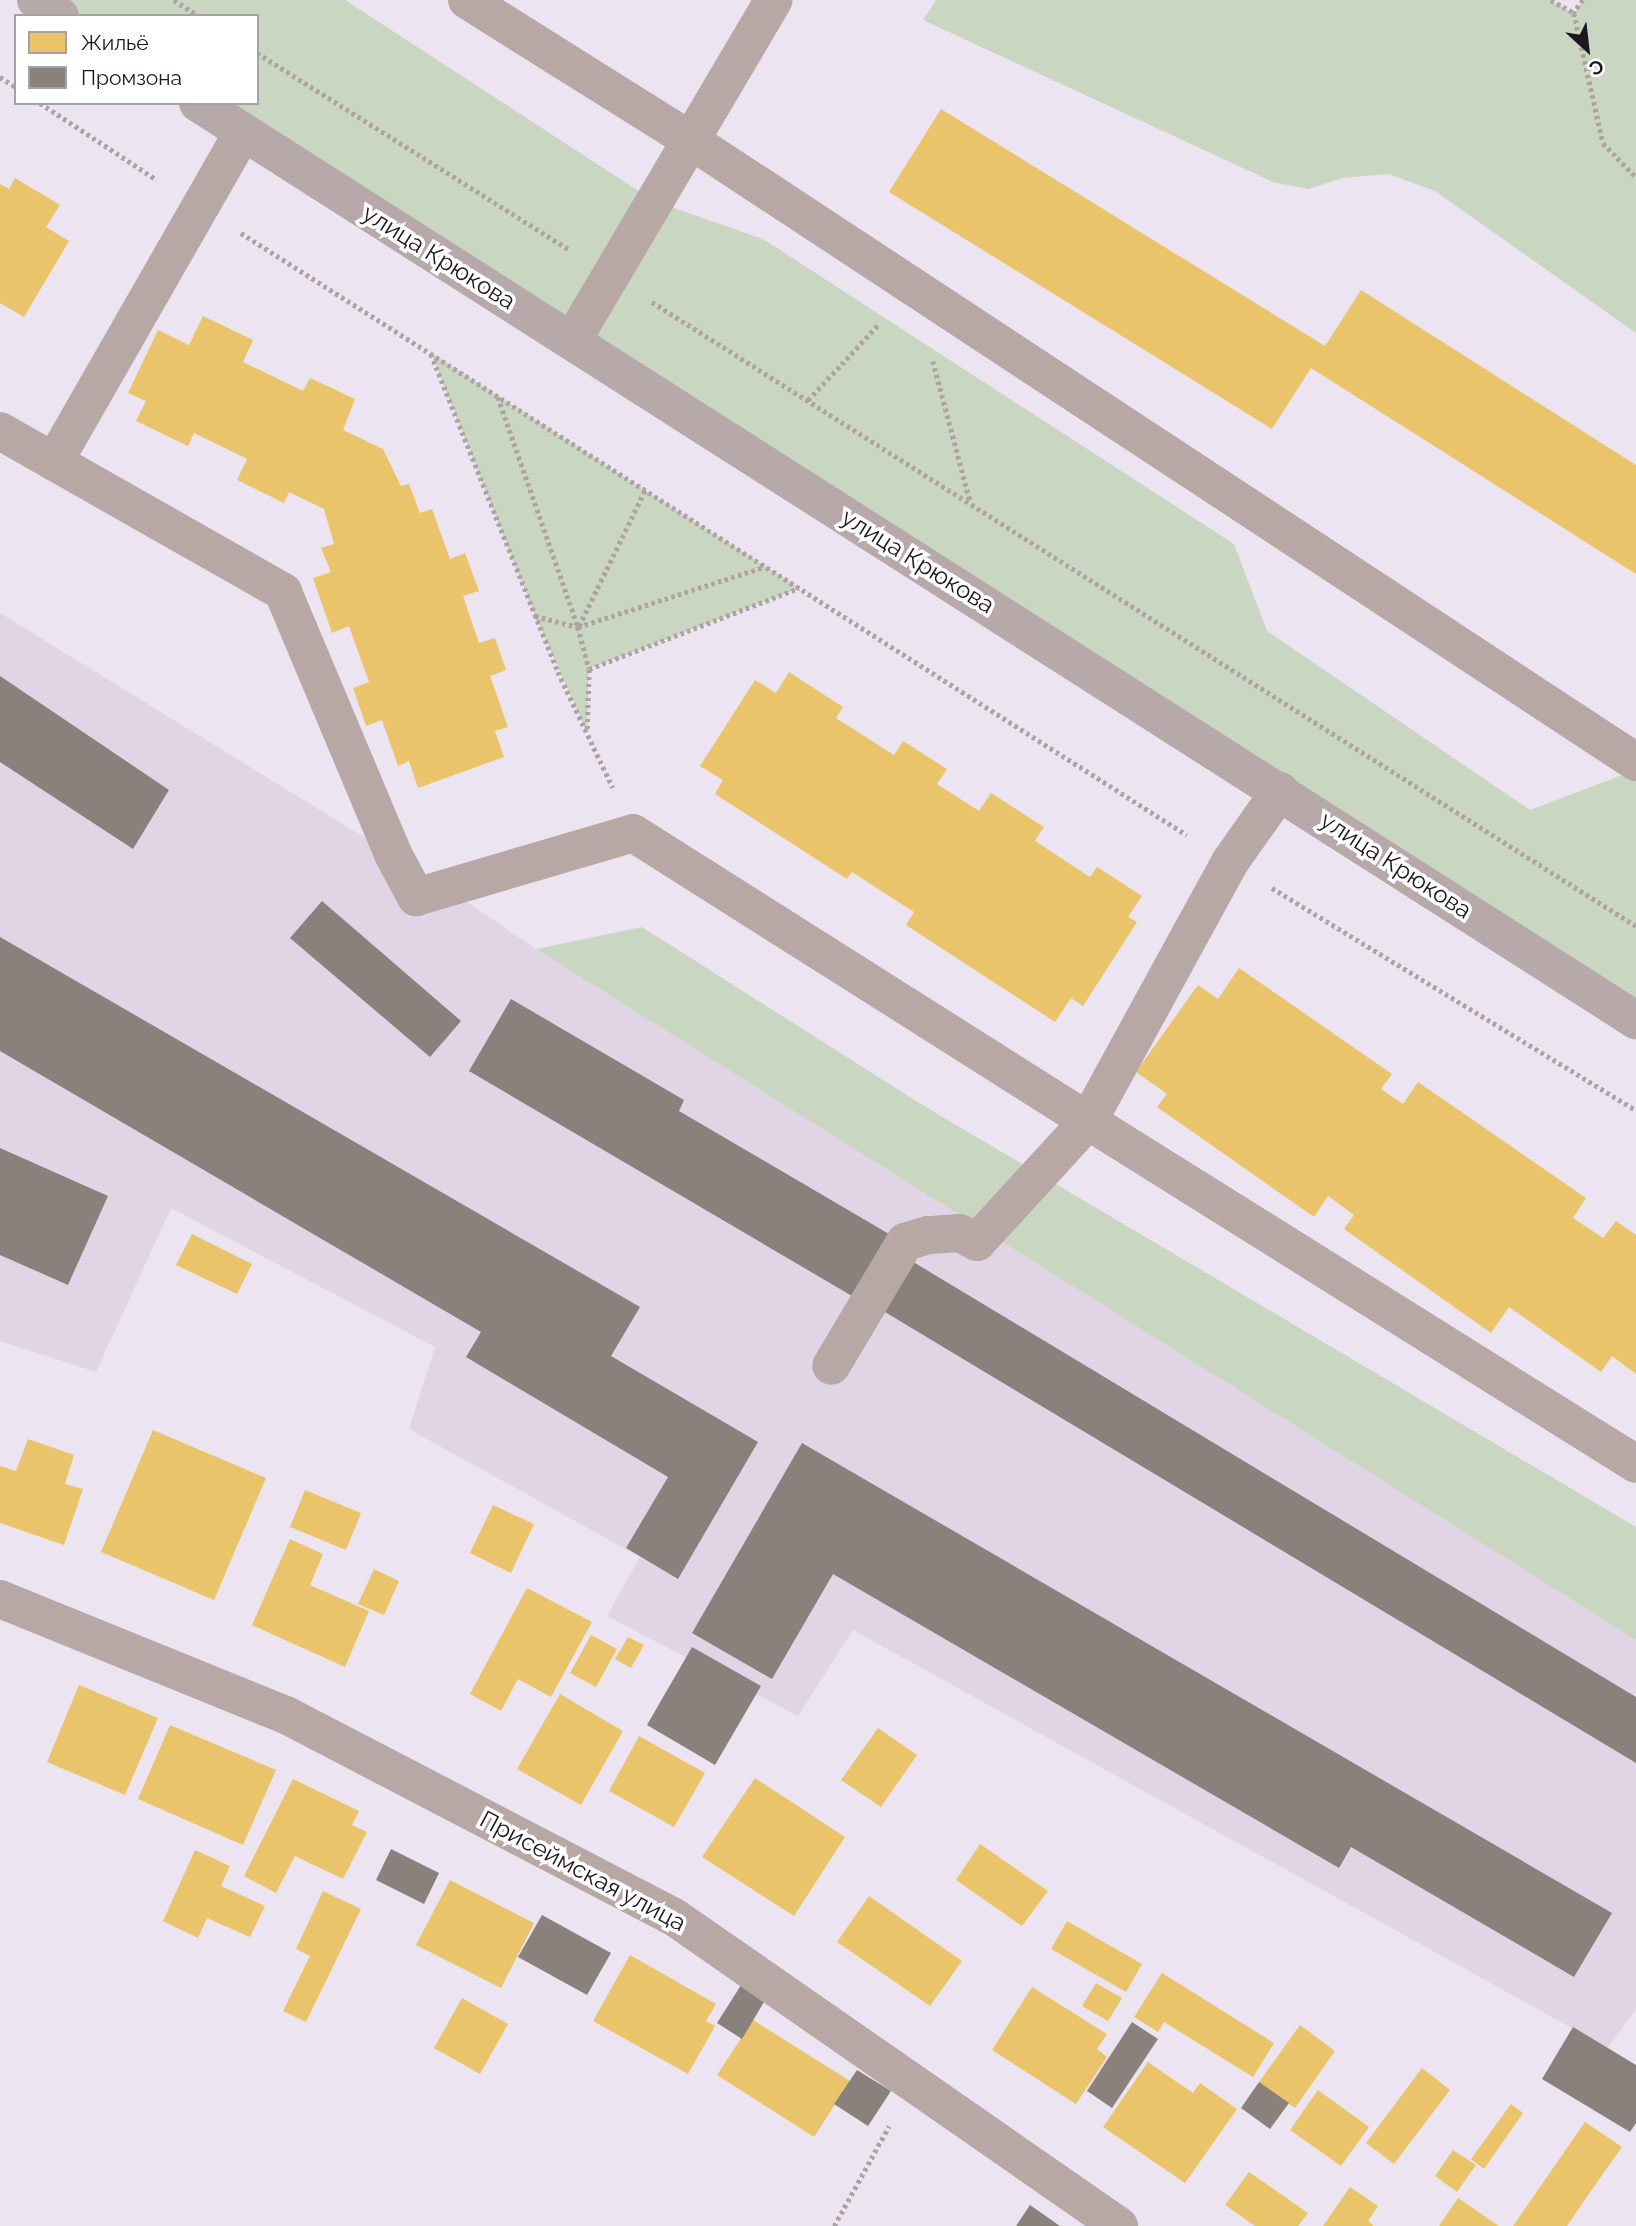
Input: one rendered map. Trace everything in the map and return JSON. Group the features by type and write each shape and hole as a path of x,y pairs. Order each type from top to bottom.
{"main road":[{"path":"36,0 57,14"},
{"name":"улица Крюкова","path":"201,105 1636,1020"}],"street":[{"path":"467,0 690,140 1636,762"},
{"path":"572,341 774,0"},
{"path":"54,462 243,132"},
{"path":"0,431 284,592 393,854 416,897 633,833 1636,1464"},
{"path":"831,1366 905,1242 959,1233 977,1242 1088,1121 1230,862 1280,791"},
{"name":"Присеймская улица","path":"0,1599 286,1715 674,1917 1119,2226"}],"path":[{"path":"174,0 196,14"},
{"path":"1551,0 1574,13"},
{"path":"1583,0 1574,13 1603,143 1636,177"},
{"path":"259,54 574,252"},
{"path":"43,105 199,207 1230,862 1636,1110"},
{"path":"808,400 914,288"},
{"path":"914,288 970,502"},
{"path":"644,297 1636,926"},
{"path":"431,353 535,616 633,833"},
{"path":"498,397 578,626 589,669 587,732"},
{"path":"578,626 645,490"},
{"path":"535,616 578,626 765,566"},
{"path":"589,669 800,588"},
{"path":"834,2226 913,2083"}],"shaded area":[{"path":"0,613 445,887 536,949 1636,1640 1636,2009 1608,2048 853,1630 798,1716 607,1616 640,1557 409,1429 435,1347 171,1208 96,1372 0,1341"}],"green space":[{"path":"36,0 345,0 654,201 763,239 1234,544 1267,631 1530,810 1636,770 1636,1020 201,105 259,105 259,14 57,14"},
{"path":"936,0 1551,0 1574,13 1583,0 1636,0 1636,333 1435,191 1389,174 1343,178 1308,189 1273,182 923,20"},
{"path":"431,353 800,588 589,669 587,732 535,616"},
{"path":"642,927 924,1106 1636,1527 1636,1640 536,949"}],"building: Жильё":[{"path":"941,109 1325,346 1361,290 1636,465 1636,574 1311,368 1272,429 889,192"},
{"path":"15,178 60,205 46,227 69,241 24,317 0,303 0,184 9,189"},
{"path":"203,316 253,340 243,362 303,391 310,378 355,399 343,430 383,449 401,486 409,484 420,513 432,509 450,559 465,553 479,591 463,596 479,643 495,638 506,670 490,676 508,727 495,731 504,757 418,788 409,761 398,766 382,720 366,726 353,688 369,682 349,626 332,633 313,578 331,572 321,548 334,544 324,509 289,492 284,503 237,480 247,459 194,433 188,446 136,421 146,401 128,393 158,330 189,345"},
{"path":"789,672 843,707 836,718 894,755 903,741 947,769 937,784 979,811 991,793 1044,827 1035,841 1090,877 1097,867 1142,896 1128,917 1137,922 1083,1006 1071,998 1055,1022 906,925 914,912 852,872 847,879 715,794 723,780 700,766 755,680 776,693"},
{"path":"1239,968 1392,1074 1381,1089 1403,1104 1418,1082 1586,1198 1573,1218 1603,1238 1616,1221 1636,1235 1636,1374 1612,1356 1601,1372 1509,1307 1491,1333 1344,1229 1354,1215 1328,1196 1314,1217 1157,1107 1167,1094 1136,1072 1198,985 1218,999"},
{"path":"192,1234 252,1264 237,1294 176,1265"},
{"path":"153,1430 266,1478 214,1600 101,1552"},
{"path":"28,1439 74,1455 65,1484 83,1489 64,1545 0,1523 0,1466 16,1471"},
{"path":"305,1490 361,1513 346,1550 290,1527"},
{"path":"493,1505 534,1524 511,1573 470,1553"},
{"path":"290,1539 323,1554 310,1585 369,1611 345,1667 252,1625"},
{"path":"374,1569 399,1581 384,1615 358,1604"},
{"path":"527,1588 592,1622 551,1697 518,1679 501,1711 470,1694"},
{"path":"591,1635 617,1649 596,1687 570,1673"},
{"path":"628,1637 644,1645 631,1668 615,1659"},
{"path":"79,1685 158,1718 125,1795 47,1762"},
{"path":"560,1694 623,1731 581,1805 517,1769"},
{"path":"170,1725 276,1770 243,1845 138,1799"},
{"path":"878,1728 917,1755 881,1807 841,1780"},
{"path":"639,1736 705,1773 674,1827 609,1791"},
{"path":"755,1778 845,1837 794,1916 702,1857"},
{"path":"293,1779 359,1811 352,1825 367,1832 343,1879 295,1856 276,1893 244,1876"},
{"path":"980,1844 1048,1891 1022,1926 956,1880"},
{"path":"195,1850 230,1866 221,1886 265,1906 250,1937 207,1918 198,1938 163,1921"},
{"path":"450,1880 534,1923 501,1988 416,1945"},
{"path":"323,1891 361,1909 306,2022 283,2011 310,1956 296,1949"},
{"path":"869,1896 962,1961 930,2006 837,1942"},
{"path":"1067,1921 1142,1964 1126,1992 1051,1949"},
{"path":"630,1955 716,2004 706,2021 715,2026 688,2074 593,2021"},
{"path":"1162,1973 1274,2043 1253,2077 1164,2022 1158,2032 1134,2017"},
{"path":"1096,1983 1122,1998 1108,2021 1082,2006"},
{"path":"1032,1987 1107,2034 1097,2049 1107,2057 1076,2104 992,2050"},
{"path":"462,1998 508,2024 480,2074 434,2048"},
{"path":"753,2020 850,2081 814,2137 717,2075"},
{"path":"1300,2025 1335,2051 1295,2108 1259,2082"},
{"path":"1148,2062 1193,2093 1200,2083 1237,2109 1185,2183 1103,2127"},
{"path":"1422,2068 1450,2090 1394,2164 1366,2143"},
{"path":"1318,2090 1369,2127 1341,2166 1290,2130"},
{"path":"1511,2104 1523,2113 1484,2169 1471,2159"},
{"path":"1585,2122 1622,2147 1567,2226 1513,2226"},
{"path":"1453,2150 1476,2165 1457,2192 1435,2176"},
{"path":"1249,2172 1308,2213 1298,2226 1255,2226 1225,2205"},
{"path":"1350,2187 1378,2206 1368,2221 1374,2226 1323,2226"},
{"path":"1458,2198 1499,2226 1439,2226"}],"building: Промзона":[{"path":"0,676 169,790 133,849 0,762"},
{"path":"322,901 461,1021 430,1057 290,938"},
{"path":"0,937 640,1307 611,1356 758,1442 678,1579 626,1548 668,1477 466,1357 481,1332 0,1051"},
{"path":"511,999 684,1100 679,1111 889,1234 852,1296 469,1071"},
{"path":"0,1148 108,1196 68,1285 0,1255"},
{"path":"905,1257 1636,1697 1636,1763 875,1306"},
{"path":"802,1443 1612,1913 1574,1977 1351,1847 1339,1868 833,1574 772,1679 692,1633"},
{"path":"692,1647 761,1686 715,1765 647,1725"},
{"path":"391,1849 439,1873 424,1904 376,1880"},
{"path":"542,1915 611,1953 587,1995 518,1957"},
{"path":"743,1982 767,1997 742,2039 717,2023"},
{"path":"1132,2022 1158,2039 1112,2108 1087,2091"},
{"path":"1573,2027 1636,2065 1636,2123 1630,2132 1542,2079"},
{"path":"857,2070 891,2091 868,2126 834,2104"},
{"path":"1259,2082 1289,2103 1270,2129 1241,2108"},
{"path":"1030,2205 1060,2226 1016,2226"}]}
